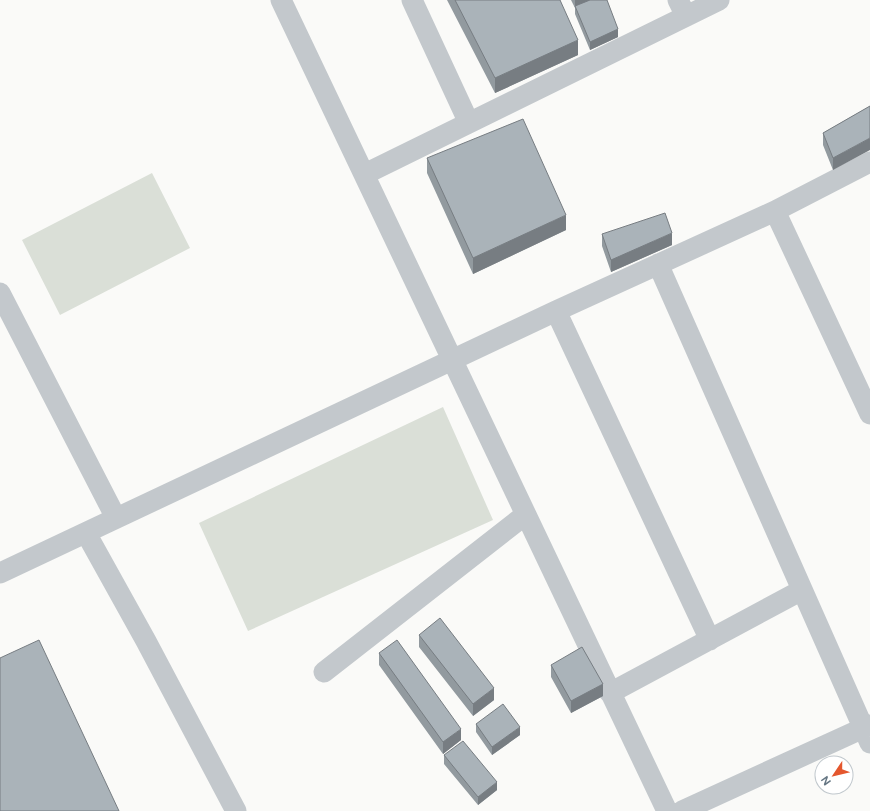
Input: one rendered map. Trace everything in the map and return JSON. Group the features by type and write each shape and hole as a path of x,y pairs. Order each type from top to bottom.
{"street":[{"path":"281,0 667,811"},
{"path":"412,0 469,123"},
{"path":"365,174 469,123 682,8 719,0"},
{"path":"0,573 556,311 775,211 870,162"},
{"path":"775,211 865,388 870,414"},
{"path":"658,264 802,590 868,732 682,811"},
{"path":"0,293 116,518"},
{"path":"556,311 710,640"},
{"path":"324,672 525,515"},
{"path":"86,533 146,641 236,811"},
{"path":"610,693 802,590"}],"shaded area":[{"path":"152,173 190,248 60,315 22,240"},
{"path":"443,407 493,520 248,631 199,523"}],"building":[{"path":"455,0 560,0 578,40 495,78"},
{"path":"590,0 607,0 618,29 590,42 575,6"},
{"path":"870,106 870,138 833,158 823,133"},
{"path":"523,119 566,215 473,258 427,158"},
{"path":"665,213 672,233 611,260 602,234"},
{"path":"440,618 494,688 473,704 419,635"},
{"path":"39,640 119,811 0,811 0,658"},
{"path":"397,640 461,729 443,742 379,653"},
{"path":"582,647 603,684 571,701 551,665"},
{"path":"503,704 520,727 492,747 476,724"},
{"path":"463,741 497,782 478,797 444,755"}]}
